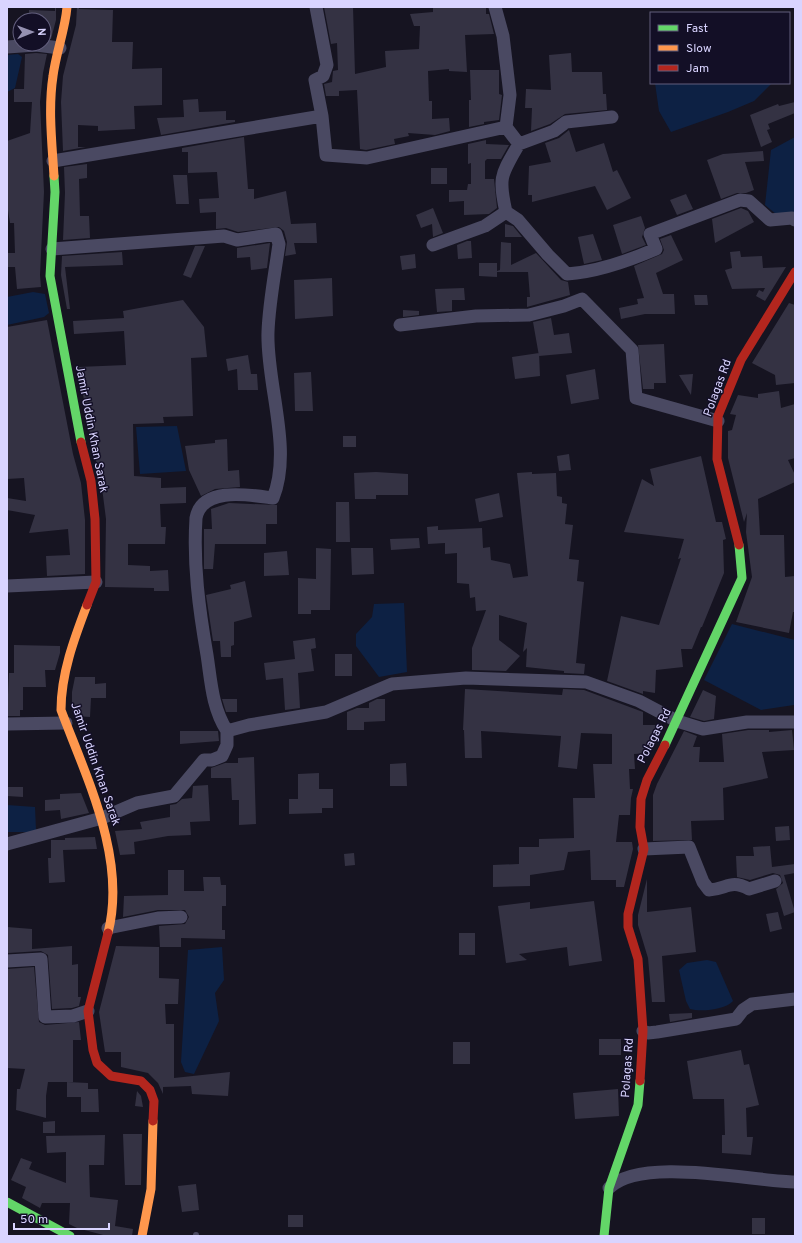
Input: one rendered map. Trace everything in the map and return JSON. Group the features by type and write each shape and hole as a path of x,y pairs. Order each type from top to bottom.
{"street":[{"name":"Jamir Uddin Khan Sarak","path":"67,7 66,22 53,74 50,102 56,192 50,276 83,452 91,481 95,519 96,582 78,629 61,691 61,710 102,818 109,854 113,894 113,914 108,928 88,1011 93,1050 97,1063 111,1076 141,1081 150,1090 154,1101 151,1189 142,1236"},
{"path":"316,7 327,65 323,76 315,80 322,116 326,155 367,158 506,127"},
{"path":"495,7 503,36 510,95 506,127 519,144"},
{"path":"7,47 36,45 60,48"},
{"path":"53,161 322,116"},
{"path":"612,117 566,122 554,131 519,144 503,171 501,188 506,212 518,220 548,255 567,274 597,270 627,261 656,249 650,234 740,200 749,201 770,220 792,218 795,220"},
{"path":"433,245 485,226 506,212"},
{"path":"7,844 102,818 137,803 174,796 204,760 212,760 222,756 227,745 227,731 218,718 196,582 194,542 197,510 213,497 224,495 247,495 273,498 276,492 279,469 279,447 268,332 279,244 276,234 236,240 224,236 52,249"},
{"name":"Polagas Rd","path":"604,1236 609,1188 638,1105 643,1031 638,959 628,927 628,914 644,849 640,828 641,799 647,780 677,721 742,578 739,546 717,459 718,421 741,360 795,272"},
{"path":"400,325 476,316 529,315 564,306 582,299 632,350 636,398 718,421"},
{"path":"7,586 96,582"},
{"path":"227,731 249,725 326,712 392,684 466,678 586,682 639,701 677,721 704,729 747,722 795,722"},
{"path":"7,724 66,723"},
{"path":"644,849 689,847 703,882 709,890 716,890 726,884 740,884 749,889 775,881"},
{"path":"108,928 158,918 181,917"},
{"path":"7,961 41,959 45,1017 73,1016 88,1011"},
{"path":"643,1031 648,1033 657,1032 736,1019 743,1010 752,1004 795,999"},
{"path":"609,1188 616,1181 631,1177 648,1173 673,1172 795,1182"},
{"path":"7,1202 70,1236"}],"water":[{"path":"18,54 22,57 15,88 7,92 7,55"},
{"path":"655,84 771,84 754,101 728,112 671,132 659,111"},
{"path":"795,137 795,215 776,214 765,205 771,150"},
{"path":"33,292 45,294 49,313 44,317 7,325 7,297"},
{"path":"177,426 186,471 140,474 136,427"},
{"path":"404,603 407,672 379,677 356,646 356,634 372,617 374,604"},
{"path":"732,624 795,640 794,705 761,710 704,680"},
{"path":"7,805 35,807 36,830 31,832 7,832"},
{"path":"222,947 224,980 215,993 219,1021 194,1074 185,1072 181,1062 188,950"},
{"path":"707,960 716,962 733,1001 713,1010 690,1009 686,1001 679,970 687,963"}],"building":[{"path":"77,7 79,7 79,9 113,10 112,42 133,42 132,69 162,68 162,105 134,106 135,129 98,131 98,126 78,125 78,147 86,147 63,151 61,102 63,76 76,25"},
{"path":"324,7 353,7 355,74 386,67 385,51 419,49 420,26 414,26 410,14 433,12 433,7 486,7 486,14 489,14 494,34 465,35 467,72 449,71 449,69 428,71 429,101 432,101 432,119 449,118 450,131 435,135 408,133 409,136 394,139 395,144 366,150 360,149 357,90 339,91 339,96 326,96 324,84 332,82 333,71 338,70 337,43 331,44"},
{"path":"56,8 56,20 52,35 52,12 29,12 29,10 55,11"},
{"path":"571,53 572,72 602,72 603,94 606,94 607,110 565,114 550,124 531,131 532,108 525,108 526,89 551,90 549,55"},
{"path":"25,54 47,54 43,73 40,102 44,192 40,275 41,287 17,289 15,267 7,267 7,253 15,253 14,223 10,223 7,204 7,141 30,133 32,102 14,102 14,89 24,89"},
{"path":"470,70 499,70 499,94 502,95 499,120 484,122 484,124 469,127 469,100 471,100"},
{"path":"198,99 199,112 226,111 226,120 235,120 235,122 161,135 157,118 184,117 183,100"},
{"path":"795,102 795,113 768,124 770,129 767,130 772,142 761,147 750,115 778,104 779,106"},
{"path":"569,130 576,152 604,143 613,172 617,170 631,198 607,210 595,186 532,202 532,195 528,195 529,166 551,162 545,143 559,138"},
{"path":"244,137 248,189 254,189 254,199 286,191 291,224 316,223 317,243 294,243 296,254 285,256 287,242 284,231 279,227 238,232 226,228 216,229 216,212 200,213 199,199 219,198 217,172 188,173 188,152 182,152 182,148"},
{"path":"486,140 486,144 509,145 501,159 487,159 485,161 485,179 494,179 497,208 489,214 464,215 464,201 449,202 449,190 467,190 468,184 471,184 471,163 468,164 468,144"},
{"path":"763,151 764,161 745,162 754,190 746,193 737,193 721,199 707,160 723,154"},
{"path":"87,164 87,178 79,179 80,216 89,216 90,238 63,240 65,193 64,167"},
{"path":"431,168 447,168 447,184 431,184"},
{"path":"173,175 187,175 189,204 176,204"},
{"path":"686,194 693,209 677,215 670,200"},
{"path":"433,208 443,233 433,237 432,224 421,228 416,215"},
{"path":"741,208 748,211 754,222 715,243 712,219"},
{"path":"641,216 645,228 642,237 646,245 622,254 613,225"},
{"path":"505,224 513,226 522,237 505,237"},
{"path":"593,234 602,260 584,264 578,237"},
{"path":"671,235 683,260 656,273 663,294 674,294 675,314 645,314 621,319 619,308 638,304 637,299 644,298 634,266 662,254 664,250 660,239"},
{"path":"471,241 472,258 458,259 457,245"},
{"path":"501,242 511,243 511,265 536,253 561,280 568,282 570,295 527,307 527,297 530,297 528,272 497,272 497,277 479,276 479,263 497,263 497,271 500,270"},
{"path":"270,243 267,268 251,270 250,257 237,258 237,248"},
{"path":"195,246 205,246 191,278 183,275"},
{"path":"740,251 741,257 762,256 763,268 786,267 765,301 756,296 759,290 763,292 765,288 732,289 725,270 732,268 730,252"},
{"path":"122,252 123,265 65,267 70,309 67,309 61,275 62,256"},
{"path":"415,254 416,268 402,270 400,256"},
{"path":"332,278 333,316 295,319 294,280"},
{"path":"464,288 465,300 452,300 452,311 437,312 435,289"},
{"path":"694,295 707,295 708,305 695,305"},
{"path":"183,300 204,327 207,357 191,358 193,416 163,417 164,423 133,424 134,476 161,478 161,488 186,487 186,503 160,504 161,527 166,527 165,544 128,544 128,565 150,566 150,571 168,570 169,591 154,591 154,588 105,587 106,519 101,480 93,450 78,367 126,365 124,331 74,334 73,321 124,318 123,311"},
{"path":"789,303 795,305 795,383 776,385 775,375 752,363"},
{"path":"403,310 419,311 419,315 403,317"},
{"path":"551,318 554,335 569,333 572,353 539,356 533,322"},
{"path":"47,320 73,454 81,483 85,520 85,574 47,576 46,556 70,555 68,529 29,533 35,515 7,510 7,498 26,501 24,478 7,479 7,327"},
{"path":"664,344 666,383 654,383 654,389 643,389 638,345"},
{"path":"539,353 540,376 515,379 512,357"},
{"path":"248,355 251,374 257,374 258,390 238,390 237,369 228,371 226,359"},
{"path":"595,369 599,399 571,404 566,375"},
{"path":"311,372 313,411 295,411 294,373"},
{"path":"693,374 691,395 679,375"},
{"path":"779,391 781,408 795,404 795,458 788,460 795,475 795,482 758,499 760,535 784,535 785,577 795,576 795,612 793,612 789,633 736,622 752,577 746,532 747,513 744,522 728,458 728,431 732,430 736,415 730,414 738,395 758,398 758,394"},
{"path":"343,436 356,436 356,447 343,447"},
{"path":"227,439 228,471 239,470 240,487 215,489 201,496 189,470 185,446 215,443 215,440"},
{"path":"569,454 571,470 559,471 557,456"},
{"path":"701,456 716,522 722,522 726,539 723,540 724,573 692,649 681,649 683,667 656,670 655,693 643,691 643,694 607,681 621,616 659,625 681,558 678,559 684,539 624,532 642,479 654,486 650,469"},
{"path":"376,472 408,474 408,495 376,495 376,499 355,499 354,473"},
{"path":"532,472 532,474 556,473 557,496 562,497 562,503 567,504 565,524 573,525 569,559 579,560 577,581 584,582 576,663 585,664 584,674 564,673 564,671 526,667 527,648 523,652 527,623 499,615 499,640 520,656 506,671 472,670 472,648 486,610 476,611 475,597 470,598 469,584 457,583 457,553 445,554 445,543 428,544 427,527 438,526 438,530 482,528 483,548 490,547 491,560 510,564 513,578 528,576 517,473"},
{"path":"499,493 503,517 479,522 475,499"},
{"path":"336,502 349,502 350,542 336,542"},
{"path":"229,503 277,505 277,524 266,524 266,544 215,544 213,569 204,569 204,529 212,529 211,509"},
{"path":"419,538 420,548 391,550 390,539"},
{"path":"316,548 331,549 330,610 311,610 311,614 298,614 298,578 316,579"},
{"path":"351,548 373,548 374,574 352,575"},
{"path":"287,551 289,575 264,576 264,553"},
{"path":"245,581 252,617 234,622 234,645 231,646 231,657 221,657 220,641 213,641 206,595 231,589 230,585"},
{"path":"315,638 316,648 311,649 314,671 298,673 300,708 285,710 283,678 266,680 264,663 295,659 293,641"},
{"path":"14,645 60,646 60,653 55,670 45,670 46,687 23,687 23,710 20,710 20,716 7,716 9,673 14,673"},
{"path":"335,654 352,654 352,676 335,676"},
{"path":"75,677 95,677 95,684 106,683 106,698 91,698 90,717 74,716 72,708 72,692"},
{"path":"465,689 562,695 563,689 584,690 643,712 643,725 663,725 649,753 634,754 635,769 629,769 630,789 633,789 630,815 619,815 616,842 632,842 633,849 624,887 616,887 616,880 591,880 590,850 568,852 564,870 530,875 530,886 493,887 493,865 519,864 519,847 539,847 539,839 574,838 573,798 595,798 593,764 612,764 612,734 581,733 577,769 558,767 561,736 481,731 482,758 465,758 463,730"},
{"path":"703,690 716,696 714,719 704,721 690,717"},
{"path":"222,699 237,699 237,712 226,712"},
{"path":"377,699 385,699 385,721 364,722 364,730 347,730 347,712 357,708 369,708 369,703"},
{"path":"748,730 769,730 769,732 792,730 794,750 762,752 768,778 723,788 724,820 691,821 692,840 653,841 653,795 684,731 697,736 693,747 700,747 699,762 724,762 722,734"},
{"path":"180,731 218,731 219,741 180,744"},
{"path":"254,757 256,824 239,825 239,800 232,800 231,778 211,778 211,768 225,763 238,763 238,758"},
{"path":"406,763 407,786 390,786 390,764"},
{"path":"319,773 319,789 333,789 333,808 322,808 322,813 289,814 289,799 298,799 298,774"},
{"path":"208,785 210,821 190,822 191,835 168,836 134,842 135,854 120,855 115,831 142,829 140,822 170,817 170,805 176,804 182,799 192,798 193,786"},
{"path":"7,787 23,787 23,797 7,796"},
{"path":"81,793 89,813 61,819 60,810 45,811 45,800 60,799 60,794"},
{"path":"789,826 790,840 776,841 775,827"},
{"path":"95,837 97,849 63,850 65,882 49,883 48,858 51,858 51,840"},
{"path":"770,846 772,867 795,864 795,873 784,875 795,912 784,916 776,889 783,883 780,875 773,873 750,880 737,877 736,856 754,856 753,847"},
{"path":"354,853 355,865 345,866 344,854"},
{"path":"168,870 184,870 184,891 204,891 203,877 220,877 221,885 226,885 226,906 222,906 222,930 225,930 225,939 181,938 181,947 160,947 159,926 185,924 189,917 185,910 158,910 123,917 124,896 168,895"},
{"path":"647,879 647,912 691,907 696,952 662,956 665,1002 652,1002 648,958 638,925 638,915"},
{"path":"594,901 602,961 569,966 567,947 519,954 527,960 506,963 498,906 530,902 530,909"},
{"path":"778,912 782,929 770,932 766,914"},
{"path":"7,927 32,929 32,949 72,946 72,965 78,964 78,997 81,997 79,1006 72,1008 52,1009 48,955 41,951 8,953"},
{"path":"459,933 475,933 475,955 459,955"},
{"path":"116,946 159,947 159,978 179,979 178,1004 165,1004 166,1024 174,1024 174,1078 230,1072 228,1096 192,1094 191,1086 163,1087 163,1094 158,1083 148,1073 121,1067 121,1052 105,1052 99,1012"},
{"path":"34,967 39,1022 45,1025 79,1022 81,1040 73,1040 73,1082 48,1082 46,1096 46,1118 16,1110 17,1089 20,1089 25,1069 7,1068 7,969"},
{"path":"692,1013 692,1018 670,1022 669,1014"},
{"path":"599,1039 621,1039 621,1055 599,1055"},
{"path":"453,1042 470,1042 470,1064 453,1064"},
{"path":"741,1050 744,1065 749,1064 759,1105 746,1108 747,1137 753,1137 751,1155 722,1153 722,1135 725,1135 724,1099 693,1099 687,1061"},
{"path":"67,1082 88,1083 88,1089 98,1089 99,1112 81,1112 81,1097 67,1097"},
{"path":"618,1089 619,1116 575,1119 573,1093"},
{"path":"137,1091 141,1096 143,1107 135,1106"},
{"path":"55,1121 55,1133 43,1133 43,1122"},
{"path":"123,1134 142,1134 141,1185 125,1185"},
{"path":"105,1135 104,1165 89,1165 90,1197 118,1200 115,1226 133,1229 132,1236 107,1236 77,1228 69,1224 70,1203 42,1203 40,1208 22,1198 26,1187 11,1180 21,1158 32,1162 29,1169 66,1183 66,1152 47,1153 46,1136"},
{"path":"196,1184 199,1210 182,1212 178,1186"},
{"path":"288,1215 303,1215 303,1227 288,1227"},
{"path":"752,1218 765,1218 765,1234 752,1234"}],"traffic: fast":[{"path":"54,176 55,192 50,276 81,442"},
{"path":"665,745 742,578 739,545"},
{"path":"604,1236 609,1188 638,1105 640,1081"},
{"path":"7,1202 70,1236"}],"traffic: slow":[{"path":"54,176 51,101 54,67 67,7"},
{"path":"87,605 69,657 63,683 61,710 92,791 108,848 112,877 113,905 108,933"},
{"path":"142,1236 151,1189 153,1121"}],"traffic: jam":[{"path":"739,545 717,459 718,416 741,360 795,272"},
{"path":"81,442 91,481 95,519 96,582 87,605"},
{"path":"640,1081 643,1031 638,959 628,927 628,914 644,849 640,827 641,799 647,780 665,745"},
{"path":"108,933 88,1011 93,1050 97,1063 111,1076 141,1081 150,1090 154,1101 153,1121"}]}
